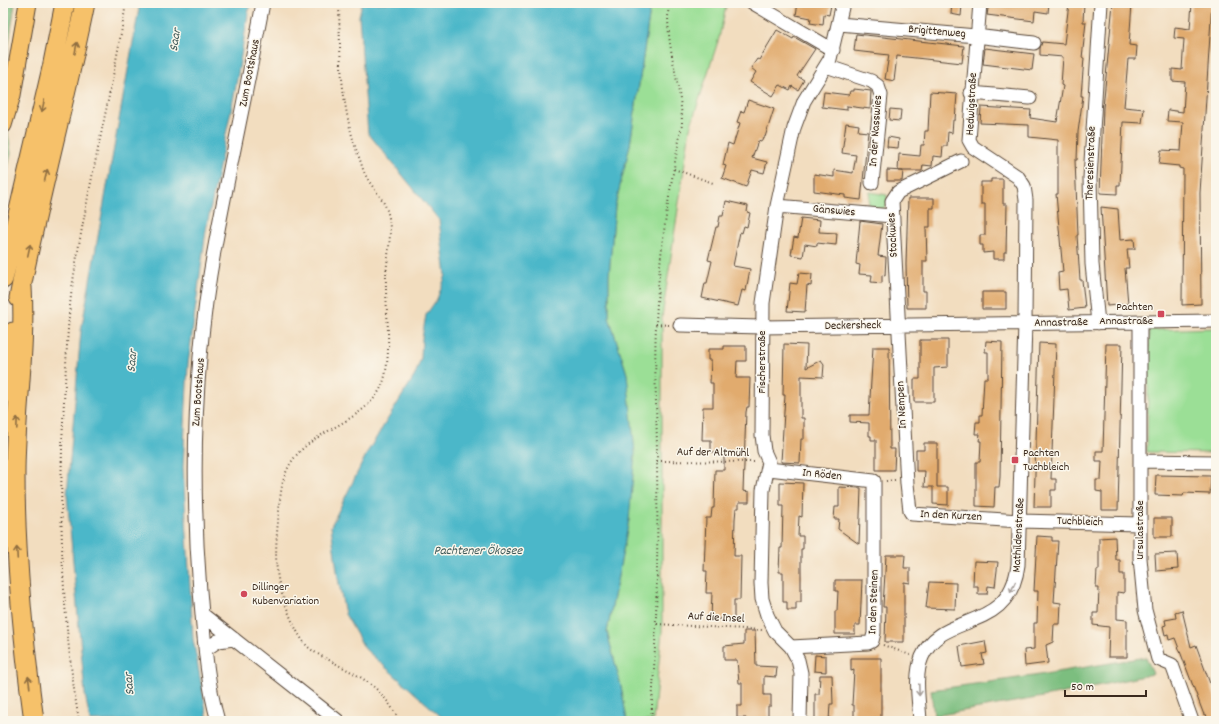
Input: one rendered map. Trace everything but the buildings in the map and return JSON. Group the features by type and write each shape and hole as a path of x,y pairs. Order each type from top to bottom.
{"highway":[{"path":"3,279 52,68 65,3"},
{"path":"3,394 22,286 71,72 84,3"},
{"path":"22,286 23,347 17,410 15,473 16,549 20,604 34,721"}],"main road":[{"path":"3,125 12,95 28,3"}],"street":[{"name":"Zum Bootshaus","path":"218,721 209,678 202,614 195,513 197,397 214,247 263,3"},
{"path":"753,3 833,50"},
{"name":"Fischerstraße","path":"769,466 764,451 762,435 762,327 765,288 777,206 794,128 804,101 826,66 833,50 843,3"},
{"name":"Hedwigstraße","path":"980,3 971,93 969,140 973,147 1018,177 1024,186 1026,200 1025,323"},
{"name":"Theresienstraße","path":"1098,323 1092,264 1090,178 1101,3"},
{"name":"Brigittenweg","path":"839,24 976,36 1034,43"},
{"name":"In der Nasswies","path":"826,66 871,81 878,86 881,95 872,183"},
{"path":"971,93 1030,98"},
{"name":"Stockwies","path":"898,325 892,201 898,192 961,161"},
{"name":"Gänswies","path":"777,206 892,216"},
{"name":"Annastraße","path":"1025,323 1140,323 1216,321"},
{"name":"Deckersheck","path":"677,325 762,327 1025,323"},
{"name":"Mathildenstraße","path":"920,721 918,680 921,659 926,650 935,640 950,630 991,612 1001,605 1008,597 1017,577 1020,521 1025,323"},
{"name":"Ursulastraße","path":"1140,323 1139,524 1143,595 1158,659 1172,665 1192,721"},
{"name":"In Nempen","path":"898,325 907,482"},
{"path":"1140,461 1216,462"},
{"path":"769,466 763,490 762,599 767,616 775,631 791,648 798,660 801,673 800,721"},
{"name":"In Röden","path":"769,466 874,481"},
{"name":"In den Steinen","path":"791,648 868,643 872,641 874,633 874,481"},
{"name":"In den Kurzen","path":"907,482 908,507 912,514 1020,521"},
{"name":"Tuchbleich","path":"1020,521 1139,524"},
{"path":"202,614 338,721"},
{"path":"206,649 218,641 234,639"}],"path":[{"path":"79,721 66,628 62,540 60,454 66,360 73,276 126,3"},
{"path":"339,3 340,69 350,131 366,176 382,198 389,216 391,234 386,276 389,341 385,375 382,385 367,405 338,425 309,442 298,452 288,467 282,483 276,546 277,569 280,590 299,636 319,655 373,684 392,706 400,721"},
{"path":"651,721 656,624 657,461 654,386 656,324 665,229 682,125 682,110 668,22 669,3"},
{"path":"674,169 713,183"},
{"path":"656,324 677,325"},
{"name":"Auf der Altmühl","path":"657,461 769,466"},
{"path":"874,481 907,482"},
{"name":"Auf die Insel","path":"656,624 775,631"},
{"path":"872,641 921,659"}],"green space":[{"path":"3,3 15,3 3,83"},
{"path":"651,3 723,3 726,6 719,38 690,128 662,317 662,632 653,721 627,721 621,686 607,632 629,520 627,374 609,317 609,275 615,206 630,145"},
{"path":"3,101 11,153 3,191"},
{"path":"870,192 887,195 887,204 883,209 868,208"},
{"path":"1216,328 1216,453 1147,452 1149,330"},
{"path":"1146,657 1153,674 1054,695 934,716 931,690 1033,676"}],"water":[{"name":"Saar","path":"140,3 250,3 235,91 206,230 188,364 183,467 193,639 208,721 90,721 85,694 67,495 81,331"},
{"name":"Pachtener Ökosee","path":"362,3 651,3 630,145 615,206 609,275 609,317 627,374 635,453 629,520 607,632 621,686 627,721 446,721 365,649 345,614 338,578 331,526 368,451 415,375 421,358 422,338 426,315 437,299 446,275 439,220 368,133 359,16"}],"place":[{"name":"Pachten Annastraße","path":"1161,314"},
{"name":"Pachten Tuchbleich","path":"1015,460"},
{"name":"Dillinger Kubenvariation","path":"244,594"}]}
